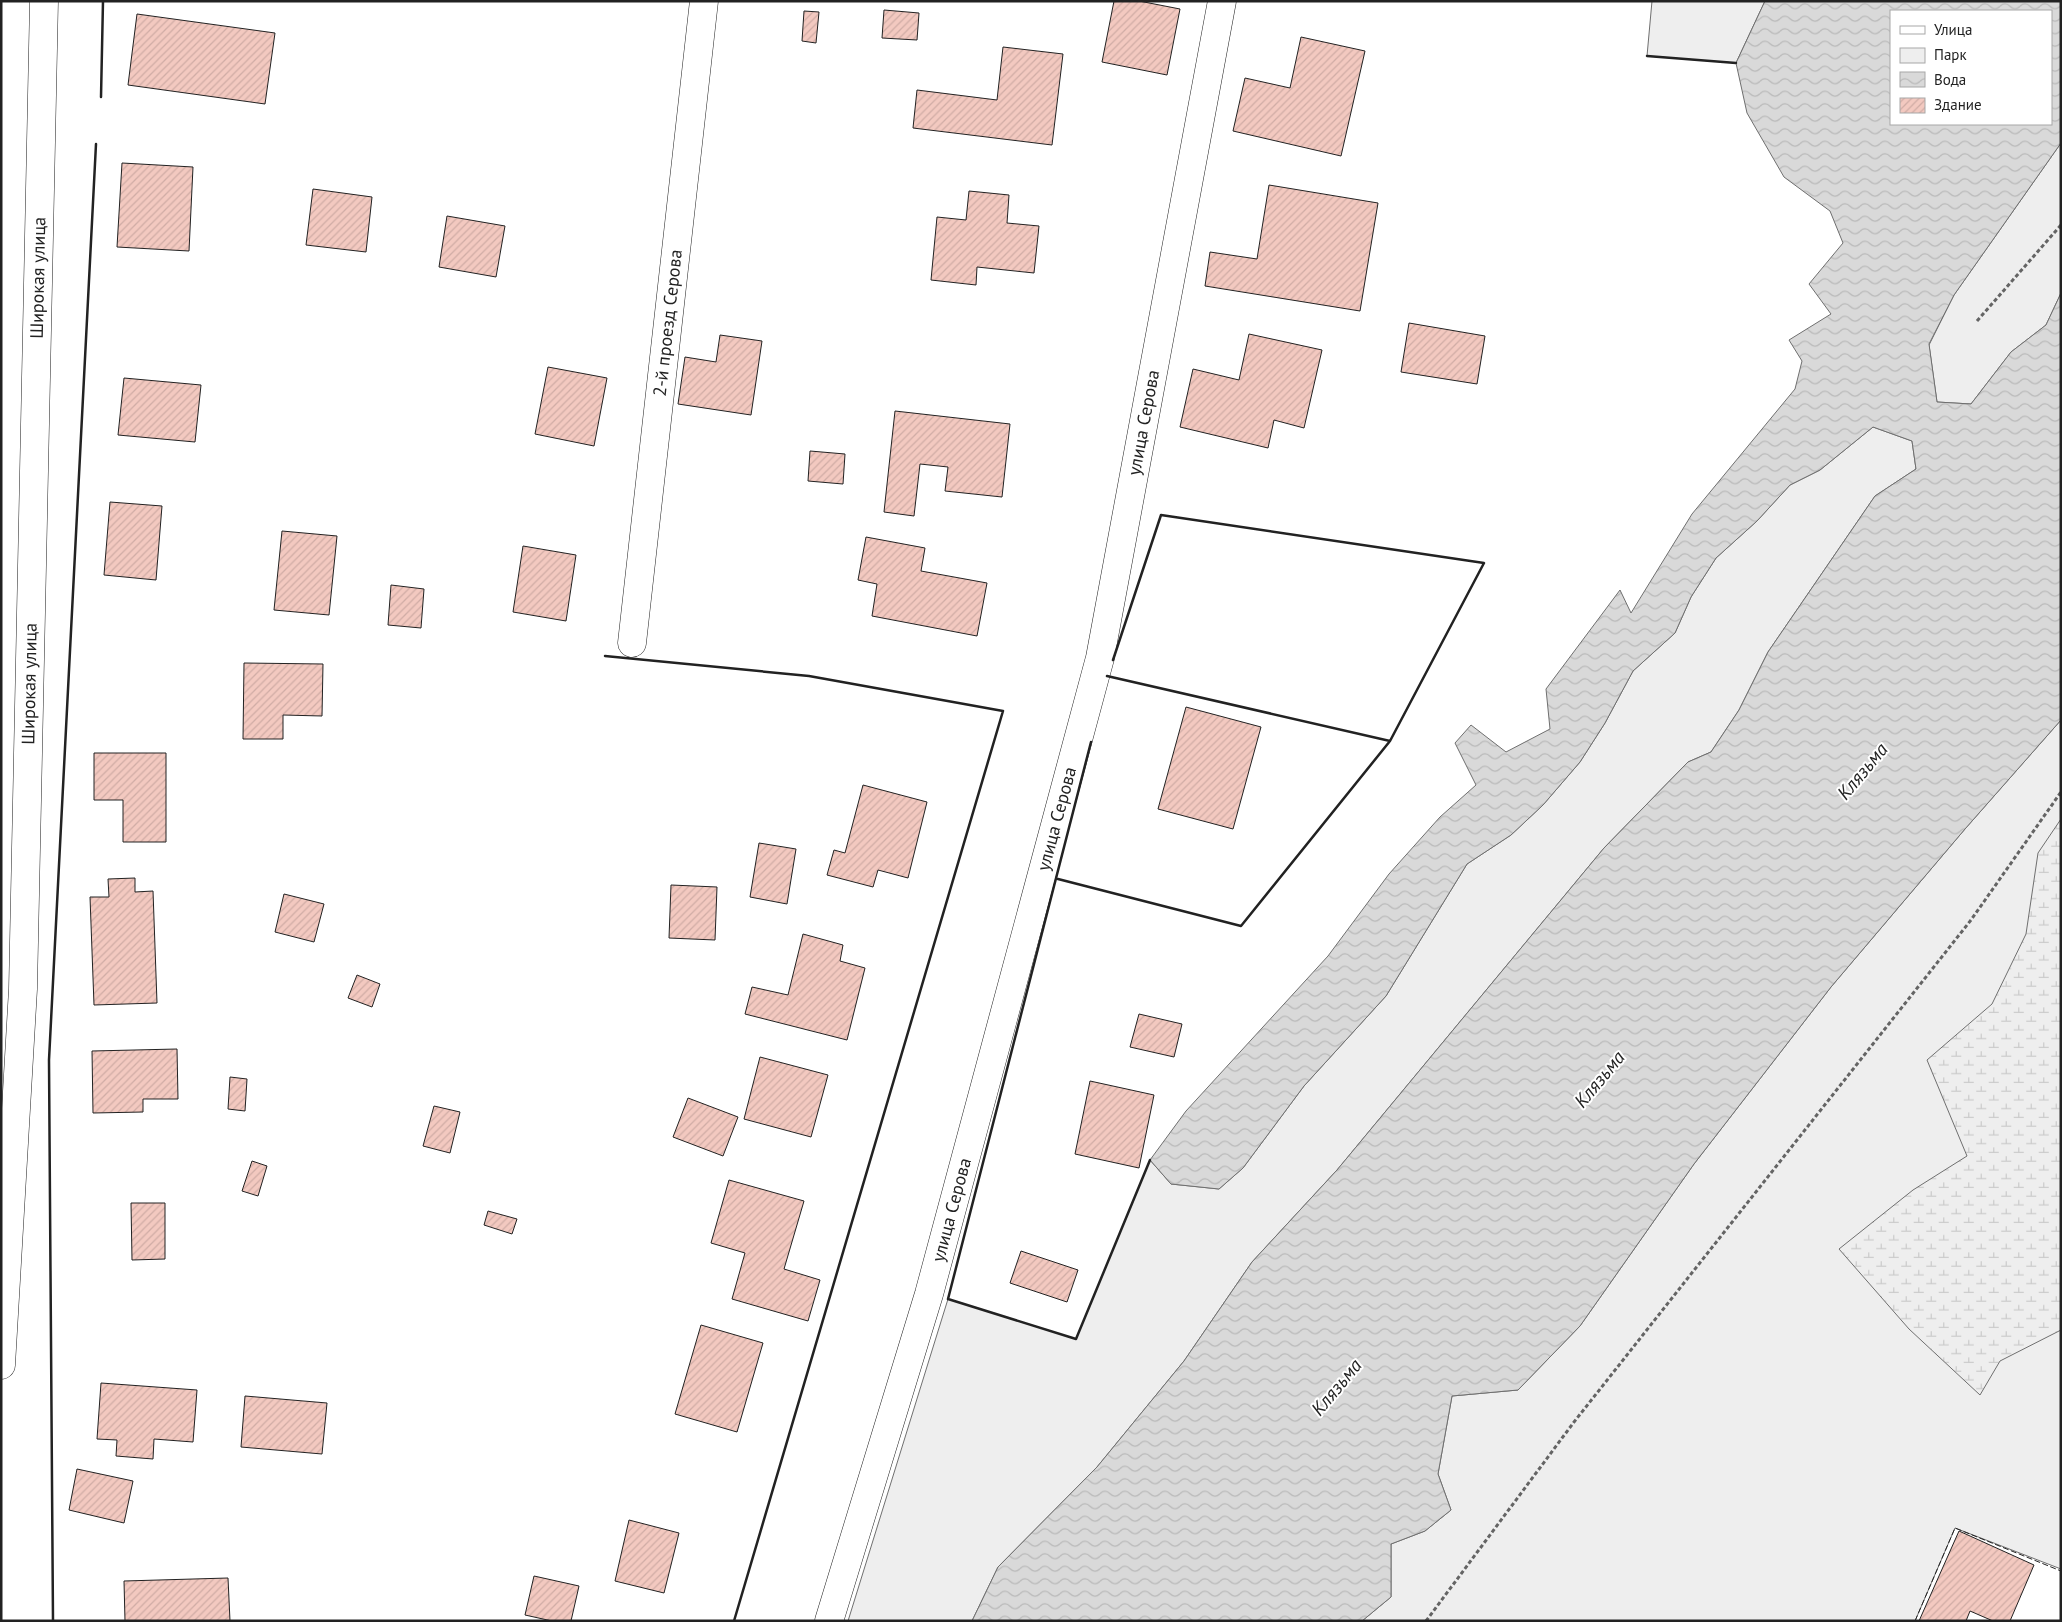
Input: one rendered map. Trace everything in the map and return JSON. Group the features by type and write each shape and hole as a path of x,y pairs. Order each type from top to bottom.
{"street":[{"name":"Широкая улица","path":"1,1365 23,989 44,1"},
{"name":"2-й проезд Серова","path":"632,643 704,1"},
{"name":"улица Серова","path":"829,1621 929,1294 1100,658 1222,1"}],"path":[{"path":"1977,321 2061,225"},
{"path":"1426,1621 1580,1414 1971,920 2061,792"}],"green space":[{"path":"1652,1 1765,1 1736,63 1647,56"},
{"path":"2061,143 2061,293 2046,325 2011,352 1971,404 1937,402 1929,345 1954,295"},
{"path":"1873,427 1912,441 1916,469 1875,496 1768,652 1739,710 1711,752 1688,762 1604,848 1337,1170 1252,1262 1184,1361 1097,1467 998,1567 972,1621 848,1621 948,1299 1076,1339 1150,1160 1171,1184 1219,1189 1243,1168 1304,1086 1386,996 1467,864 1511,835 1543,805 1580,762 1605,723 1633,671 1675,633 1691,597 1716,558 1757,521 1790,485 1820,470"},
{"path":"2061,720 2061,1569 1955,1528 1915,1621 1362,1621 1391,1597 1391,1544 1425,1531 1451,1510 1438,1474 1452,1396 1518,1390 1580,1326 1694,1164 1831,987 1965,829"},
{"path":"2061,819 2061,1330 2000,1361 1980,1395 1909,1329 1839,1249 1913,1190 1967,1156 1927,1060 1992,1004 2026,934 2038,853"}],"water":[{"name":"Клязьма","path":"1765,1 2061,1 2061,143 1954,295 1929,344 1937,402 1971,404 2011,352 2046,325 2061,293 2061,720 1965,829 1831,987 1694,1164 1580,1326 1518,1390 1452,1396 1438,1474 1451,1510 1425,1531 1391,1544 1391,1597 1362,1621 972,1621 998,1567 1097,1467 1184,1361 1252,1262 1337,1170 1604,848 1688,762 1711,752 1739,710 1768,652 1875,496 1916,469 1912,441 1873,427 1820,470 1790,485 1757,521 1716,558 1691,597 1675,633 1633,671 1605,723 1580,762 1543,805 1511,835 1467,864 1386,996 1304,1086 1243,1168 1219,1189 1171,1184 1150,1160 1186,1111 1328,956 1389,874 1440,817 1476,785 1455,743 1471,725 1506,752 1550,729 1546,689 1620,590 1631,613 1692,514 1795,389 1802,361 1789,340 1831,314 1809,284 1843,243 1830,211 1784,177 1747,113 1736,63"}],"building":[{"path":"1114,1 1139,1 1180,9 1167,75 1102,62"},
{"path":"884,10 919,13 917,40 882,38"},
{"path":"804,11 819,12 816,43 802,41"},
{"path":"137,14 275,33 265,104 128,85"},
{"path":"1301,37 1365,51 1341,156 1233,131 1245,78 1290,88"},
{"path":"1003,47 1063,54 1052,145 913,128 917,90 997,100"},
{"path":"122,163 193,167 189,251 117,247"},
{"path":"1269,185 1378,203 1360,311 1205,286 1210,252 1257,259"},
{"path":"313,189 372,197 366,252 306,245"},
{"path":"969,191 1009,195 1007,223 1039,226 1034,273 977,267 976,285 931,280 937,217 966,220"},
{"path":"447,216 505,226 496,277 439,267"},
{"path":"1409,323 1485,336 1477,384 1401,372"},
{"path":"1249,334 1322,350 1304,428 1274,420 1268,448 1180,427 1193,369 1239,380"},
{"path":"720,335 762,341 751,415 678,404 685,357 716,362"},
{"path":"548,367 607,378 594,446 535,434"},
{"path":"124,378 201,385 195,442 118,435"},
{"path":"895,411 1010,424 1002,497 945,491 948,467 920,464 914,516 884,512"},
{"path":"810,451 845,454 843,484 808,481"},
{"path":"110,502 162,506 156,580 104,575"},
{"path":"282,531 337,536 329,615 274,610"},
{"path":"866,537 925,548 921,571 987,583 977,636 872,616 877,584 858,580"},
{"path":"523,546 576,555 566,621 513,612"},
{"path":"391,585 424,589 421,628 388,625"},
{"path":"244,663 323,664 322,716 283,715 283,739 243,739"},
{"path":"1186,707 1261,727 1233,829 1158,809"},
{"path":"94,753 166,753 166,842 123,842 123,800 94,800"},
{"path":"863,785 927,802 908,878 878,870 873,887 827,875 834,850 845,853"},
{"path":"759,843 796,849 787,904 750,897"},
{"path":"135,878 135,892 153,891 157,1003 94,1005 90,897 109,897 108,879"},
{"path":"671,885 717,887 715,940 669,938"},
{"path":"284,894 324,904 314,942 275,932"},
{"path":"803,934 843,945 840,961 865,968 847,1040 745,1014 752,987 788,995"},
{"path":"357,975 380,984 372,1007 348,998"},
{"path":"1139,1014 1182,1024 1174,1057 1130,1047"},
{"path":"177,1049 178,1099 143,1099 143,1112 93,1113 92,1051"},
{"path":"760,1057 828,1075 811,1137 744,1119"},
{"path":"230,1077 247,1079 245,1111 228,1109"},
{"path":"1090,1081 1154,1095 1139,1168 1075,1154"},
{"path":"688,1098 738,1117 723,1156 673,1137"},
{"path":"434,1106 460,1112 450,1153 423,1146"},
{"path":"252,1161 267,1166 258,1196 242,1191"},
{"path":"729,1180 804,1201 784,1269 820,1280 808,1321 732,1299 745,1253 711,1243"},
{"path":"131,1203 165,1203 165,1259 132,1260"},
{"path":"488,1211 517,1219 512,1234 484,1225"},
{"path":"1021,1251 1078,1270 1067,1302 1010,1283"},
{"path":"701,1325 763,1343 737,1432 675,1414"},
{"path":"101,1383 197,1390 193,1442 154,1439 153,1459 116,1456 117,1440 97,1439"},
{"path":"245,1396 327,1403 322,1454 241,1447"},
{"path":"77,1469 133,1481 124,1523 69,1510"},
{"path":"629,1520 679,1533 664,1593 615,1581"},
{"path":"1959,1531 2034,1565 2010,1621 1993,1621 1970,1611 1966,1621 1919,1621"},
{"path":"534,1576 579,1586 571,1621 552,1621 525,1615"},
{"path":"228,1578 230,1621 125,1621 124,1581"}],"fence":[{"path":"1915,1621 1955,1528 2061,1571"}],"wall":[{"path":"101,97 103,1"},
{"path":"1647,56 1736,63"},
{"path":"53,1621 49,1060 96,144"},
{"path":"1058,879 1241,926 1390,741 1484,563 1161,515 1113,660"},
{"path":"605,656 809,676 1003,711 734,1621"},
{"path":"1107,676 1390,741"},
{"path":"1091,742 948,1299 1076,1339 1150,1160"}]}
